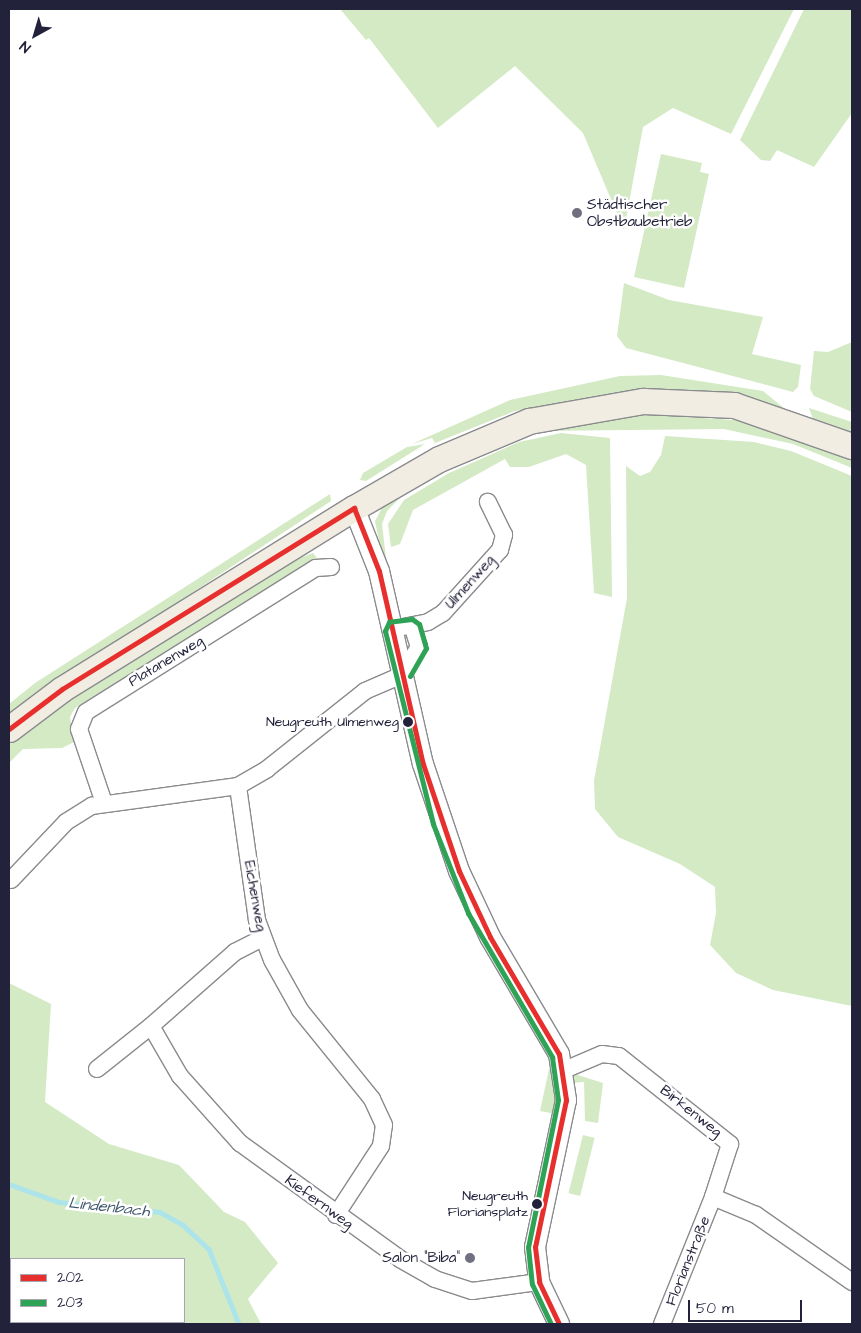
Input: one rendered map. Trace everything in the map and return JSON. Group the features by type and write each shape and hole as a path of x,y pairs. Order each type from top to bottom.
{"main road":[{"path":"9,729 62,689 354,508 439,459 529,421 643,401 734,405 852,446"}],"street":[{"name":"Ulmenweg","path":"392,629 412,626 443,613 500,550 504,535 488,502"},
{"path":"354,508 379,570 423,764 458,871 501,958 559,1054 566,1100 535,1247 539,1282 559,1324"},
{"name":"Platanenweg","path":"104,803 79,728 86,712 316,568 331,567"},
{"path":"11,880 72,817 104,803 238,786 262,773 365,691 402,675 419,647 412,626"},
{"name":"Eichenweg","path":"238,786 262,938 300,1010 372,1099 384,1125 380,1146 336,1215"},
{"path":"97,1069 151,1026 235,952 262,938"},
{"name":"Kiefernweg","path":"151,1026 180,1076 222,1125 336,1215 400,1259 452,1286 493,1291 539,1282"},
{"name":"Birkenweg","path":"562,1071 602,1054 619,1056 726,1137 731,1151 714,1197"},
{"path":"714,1197 756,1215 852,1282"},
{"name":"Florianstraße","path":"662,1324 714,1197"}],"green space":[{"path":"340,9 794,9 731,134 673,108 643,127 624,230 583,133 515,66 438,128 369,38 366,40"},
{"path":"804,9 852,9 852,113 814,167 777,150 770,161 761,160 740,140"},
{"path":"661,154 702,163 700,172 709,174 684,288 634,277"},
{"path":"624,283 669,300 763,317 752,354 801,365 798,387 793,392 626,348 617,336"},
{"path":"852,342 852,412 814,396 810,389 814,351 828,352"},
{"path":"661,375 763,391 785,409 761,403 622,393 515,411 435,443 432,438 412,444 510,400 620,376"},
{"path":"809,408 852,422 852,436 813,419"},
{"path":"643,414 765,422 852,453 852,468 793,444 724,429 538,431"},
{"path":"561,433 610,438 612,597 594,593 586,465 566,454 529,467 510,467 505,459 413,510 400,544 391,547 388,524 404,500 449,473 519,442"},
{"path":"665,436 754,442 791,451 852,476 852,1006 773,990 736,973 710,945 716,913 715,887 680,864 618,837 595,809 594,781 627,598 626,466 640,476 650,472 661,455"},
{"path":"425,444 366,481 360,480 363,473 407,447"},
{"path":"406,492 387,511 382,524 391,601 375,521 382,508"},
{"path":"330,494 331,501 9,714 9,704 35,683"},
{"path":"313,553 318,559 314,565 286,578 75,708 70,717 74,742 62,748 23,749 9,763 9,741 35,720 290,562"},
{"path":"9,983 51,1004 45,1102 109,1144 179,1165 224,1212 245,1222 278,1263 248,1299 261,1324 9,1324"},
{"path":"553,1066 557,1085 555,1114 540,1111 549,1069"},
{"path":"575,1074 603,1083 598,1123 585,1121 584,1082 572,1083"},
{"path":"583,1135 595,1138 580,1196 568,1193"}],"waterway":[{"name":"Lindenbach","path":"9,1184 59,1202 160,1212 182,1224 209,1249 239,1324"}],"transit line":[{"name":"202","path":"354,508 379,571 423,764 459,871 490,937 559,1054 566,1100 535,1247 539,1282 559,1324"},
{"name":"202","path":"9,729 62,689 354,508"},
{"name":"203","path":"410,676 426,648 419,624 412,619 389,622 385,631 433,824 468,913 552,1057 558,1100 528,1247 532,1284 551,1324"}],"place":[{"name":"Städtischer Obstbaubetrieb","path":"577,213"},
{"name":"Neugreuth Ulmenweg","path":"408,722"},
{"name":"Neugreuth Floriansplatz","path":"537,1204"},
{"name":"Salon \"Biba\"","path":"470,1258"}]}
